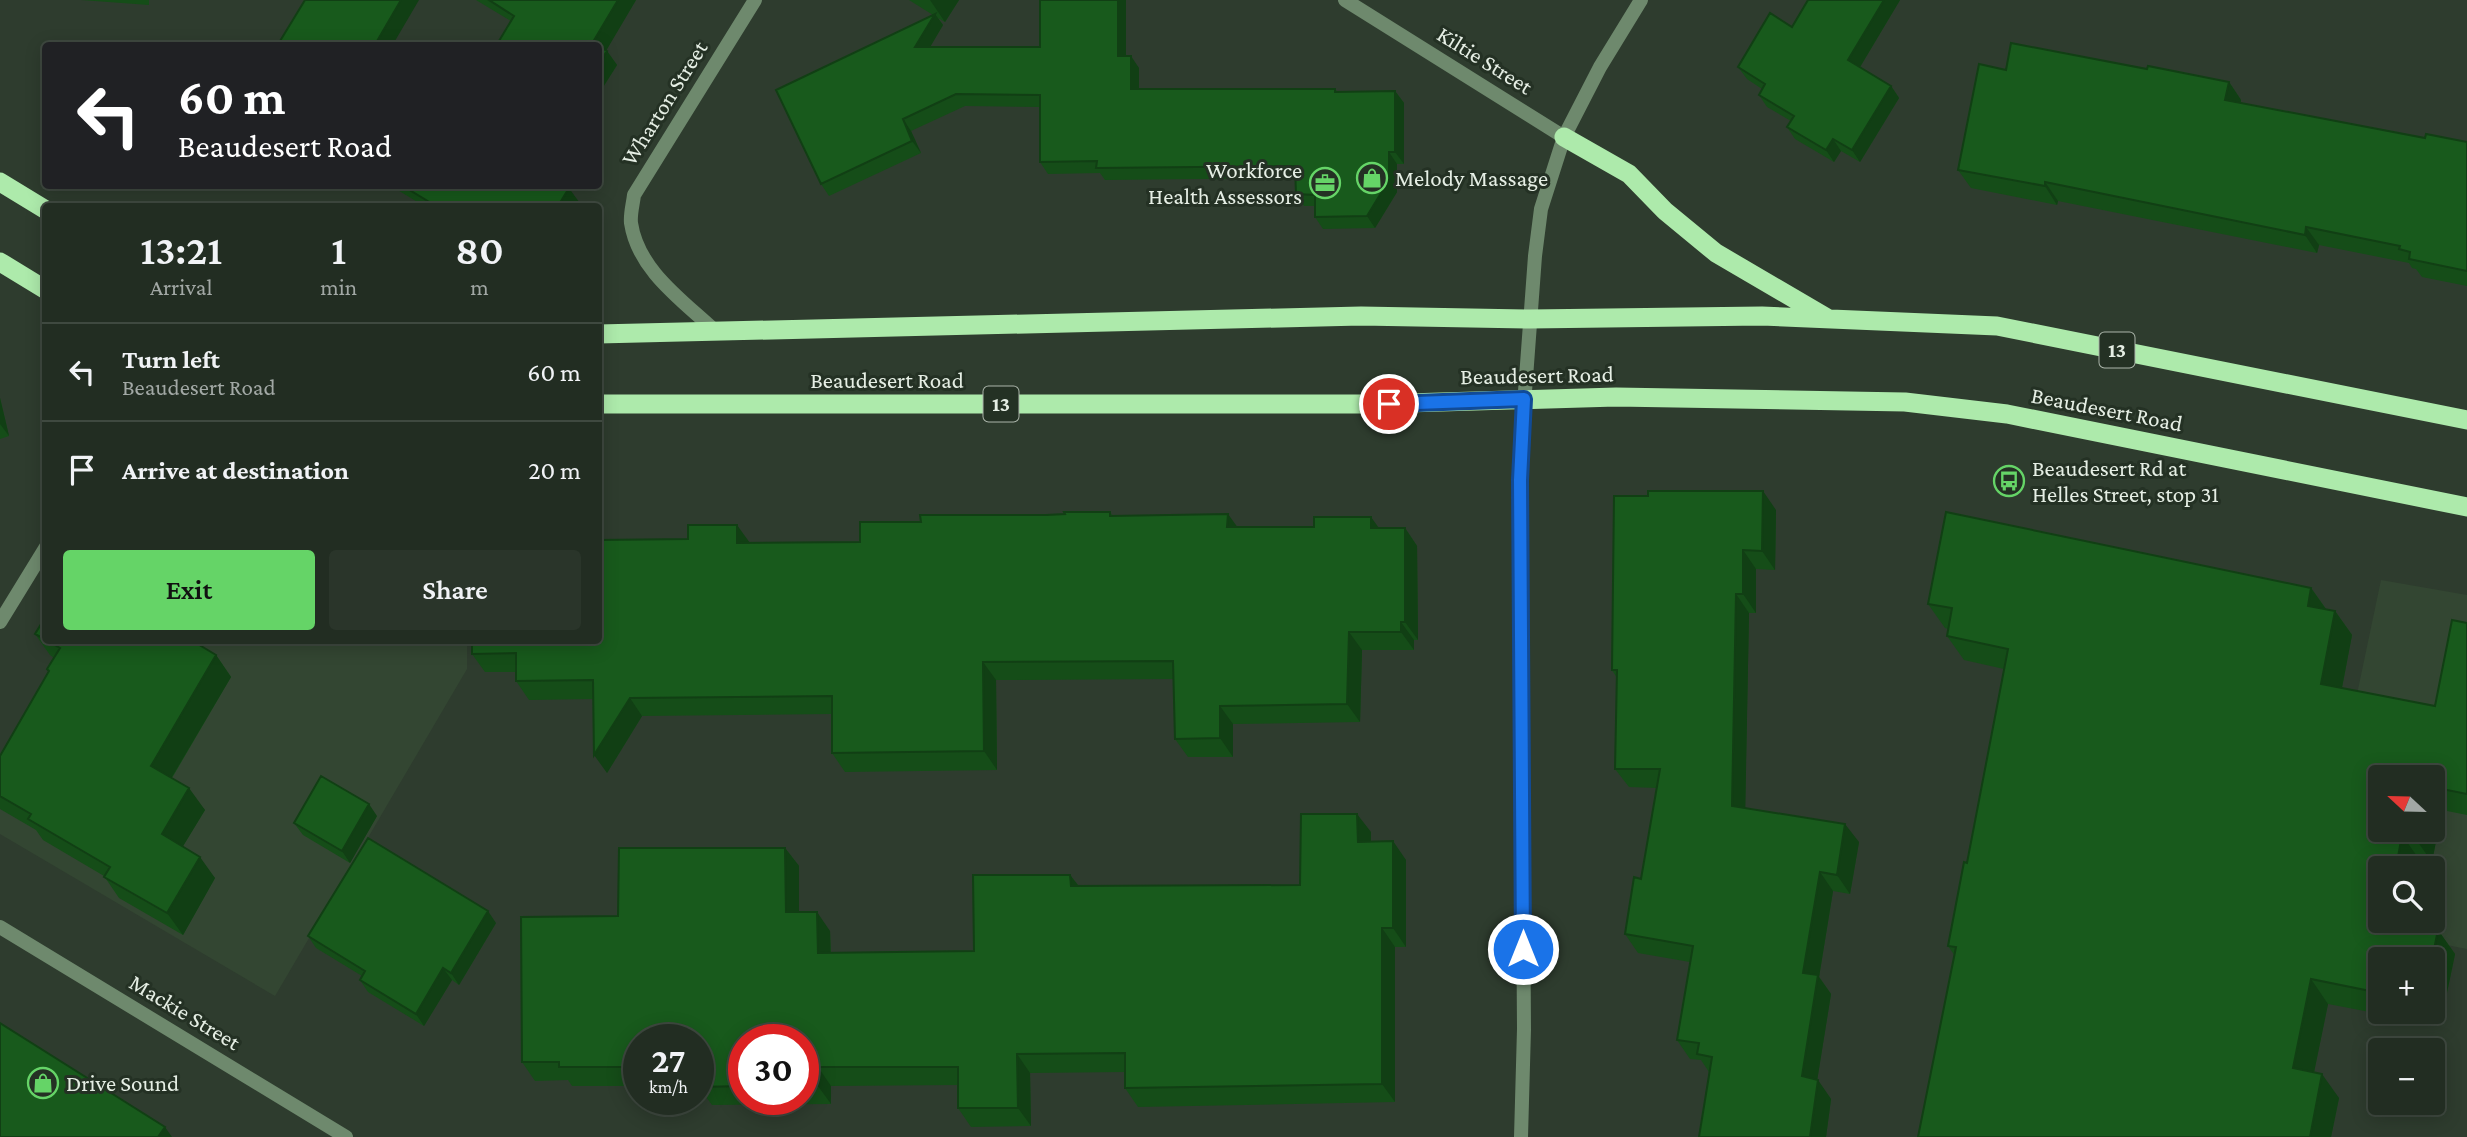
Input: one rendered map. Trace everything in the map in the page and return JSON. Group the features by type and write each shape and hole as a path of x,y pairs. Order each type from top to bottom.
{"highway":[{"path":"1564,137 1629,174 1665,212 1716,253 1828,319"},
{"path":"0,182 42,208"},
{"path":"0,262 42,288"},
{"name":"13","path":"602,334 1361,316 1530,319 1762,316 1997,326 2467,420"},
{"name":"Beaudesert Road","path":"602,404 1373,404 1662,397 1905,402 2007,414 2467,507"}],"street":[{"name":"Wharton Street","path":"714,330 655,275 639,251 631,221 634,195 755,0"},
{"name":"Kiltie Street","path":"1345,0 1564,137"},
{"path":"1521,1137 1524,1029 1520,484 1535,256 1541,209 1564,137 1600,67 1641,0"},
{"path":"0,622 42,554"},
{"name":"Mackie Street","path":"0,927 346,1137"}],"shaded area":[{"path":"2381,580 2467,595 2467,949 2386,933 2445,933 2445,856 2368,856 2368,929 2310,918"},
{"path":"90,644 467,644 467,669 275,996 0,834 0,797"}],"building":[{"path":"305,0 401,0 377,42 279,42"},
{"path":"489,0 618,0 593,42 498,42 514,16"},
{"path":"1040,0 1118,0 1118,56 1131,56 1131,89 1395,91 1395,152 1389,152 1389,180 1367,216 1315,217 1315,195 1296,194 1295,166 1096,168 1097,161 1040,162 1040,95 956,94 903,119 912,141 821,184 776,90 935,14 915,47 1040,47"},
{"path":"1808,0 1884,0 1848,60 1891,86 1852,150 1833,139 1826,150 1787,127 1794,116 1759,95 1765,84 1738,67 1770,13 1792,27"},
{"path":"2011,43 2229,82 2225,100 2425,138 2426,134 2467,142 2467,271 2409,259 2410,252 2399,249 2400,246 2306,227 2305,235 2045,182 2045,186 1958,170 1979,64 2006,70"},
{"path":"408,189 568,189 560,203 431,203"},
{"path":"1648,491 1763,491 1762,551 1743,550 1743,594 1736,594 1732,806 1845,824 1837,875 1820,872 1803,973 1818,975 1802,1076 1818,1080 1810,1137 1699,1137 1712,1057 1697,1054 1699,1043 1677,1040 1693,946 1625,934 1634,877 1641,879 1660,769 1615,769 1617,670 1612,670 1614,496 1648,496"},
{"path":"1064,512 1110,512 1110,516 1228,514 1227,527 1314,527 1314,517 1371,517 1371,528 1405,528 1405,622 1401,622 1401,632 1349,632 1347,704 1220,706 1220,738 1175,739 1173,661 983,662 984,751 832,753 832,696 630,698 594,755 593,680 516,681 516,653 472,654 472,644 602,644 602,540 688,539 688,525 737,525 737,543 860,542 860,522 921,522 920,515 1065,514"},
{"path":"1946,512 2311,588 2308,606 2335,611 2321,684 2435,706 2452,620 2467,623 2467,794 2445,790 2445,765 2368,765 2368,842 2401,842 2398,856 2368,856 2368,933 2437,933 2434,947 2368,947 2368,991 2311,979 2293,1068 2322,1074 2310,1137 1918,1137 1956,947 1948,946 1964,862 1967,863 2008,649 1947,636 1952,608 1928,604"},
{"path":"42,623 42,638 35,634"},
{"path":"53,644 198,644 216,655 151,766 189,788 162,834 200,857 167,913 104,877 110,867 28,819 31,814 0,796 0,756 60,648"},
{"path":"321,776 369,804 342,851 294,823"},
{"path":"1301,814 1357,814 1358,842 1393,841 1393,928 1382,928 1382,1084 1125,1088 1125,1053 1017,1054 1018,1108 958,1108 958,1067 819,1067 819,1024 728,1024 728,1086 714,1087 714,1024 623,1024 623,1067 559,1067 559,1062 522,1062 521,917 618,916 619,848 785,848 786,912 817,912 818,953 974,951 973,875 1070,875 1071,886 1300,885"},
{"path":"368,838 488,911 451,973 443,968 416,1014 360,980 365,971 308,936"},
{"name":"Drive Sound","path":"0,1023 165,1127 158,1137 0,1137"}],"place":[{"name":"Melody Massage","path":"1372,178"},
{"name":"Workforce Health Assessors","path":"1325,183"},
{"name":"Beaudesert Rd at Helles Street, stop 31","path":"2009,481"},
{"name":"Drive Sound","path":"43,1083"}],"route":[{"path":"1389,404 1524,399 1520,480 1523,949"}]}
